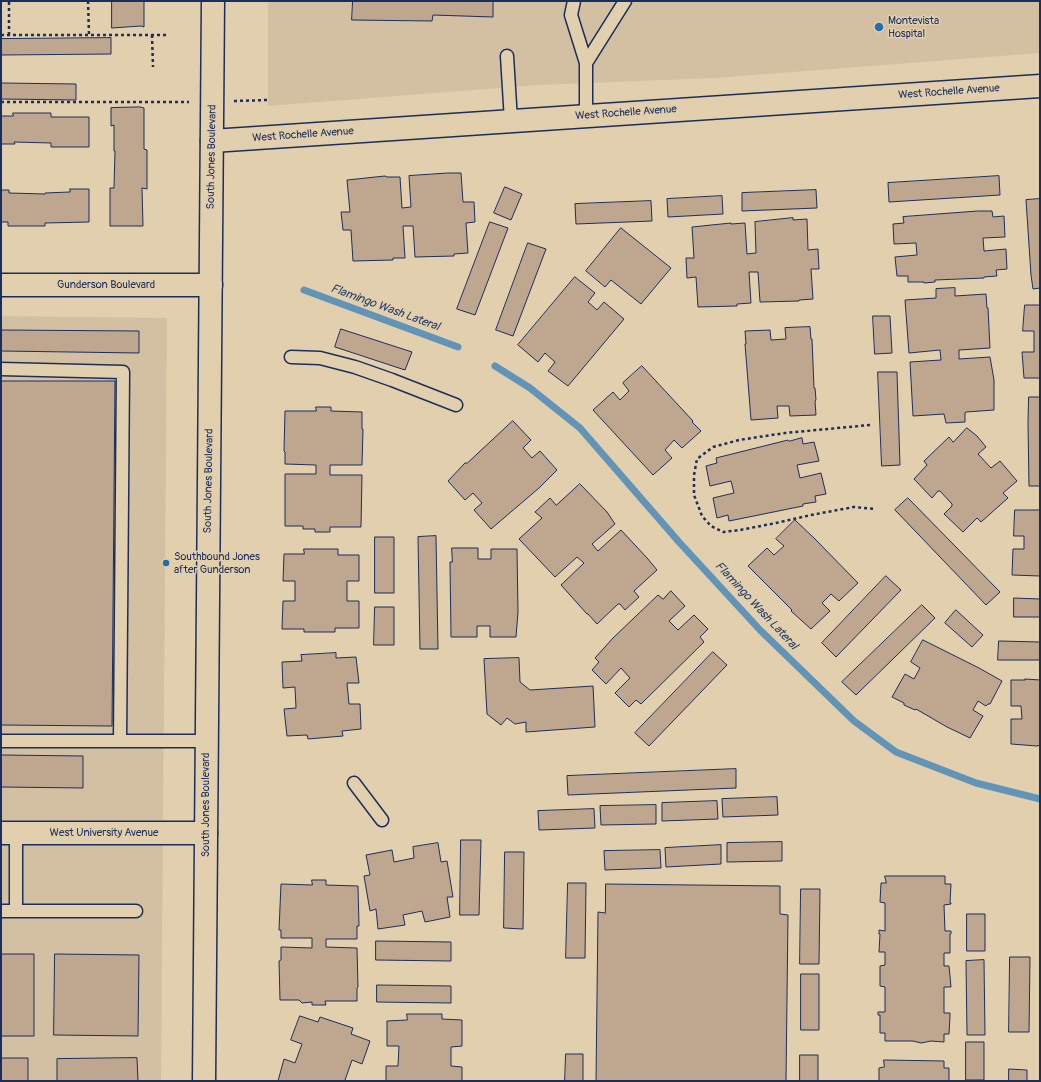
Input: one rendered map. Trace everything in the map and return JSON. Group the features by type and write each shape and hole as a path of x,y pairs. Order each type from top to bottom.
{"street":[{"name":"South Jones Boulevard","path":"204,1081 213,1"},
{"name":"West Rochelle Avenue","path":"212,141 1040,86"},
{"name":"Gunderson Boulevard","path":"1,285 211,285"},
{"name":"West University Avenue","path":"8,833 206,833"}],"lane":[{"path":"574,1 571,15 586,63 586,116"},
{"path":"586,63 625,1"},
{"path":"506,56 511,121"},
{"path":"291,357 320,358 355,367 456,404"},
{"path":"1,369 123,372 120,741"},
{"path":"1,741 207,741"},
{"path":"354,783 382,820"},
{"path":"8,833 16,910"},
{"path":"1,910 136,910"}],"path":[{"path":"9,1 9,35"},
{"path":"88,1 89,34"},
{"path":"1,35 166,35"},
{"path":"152,35 153,67"},
{"path":"1,102 165,103"},
{"path":"870,425 785,433 739,440 713,447 697,459 694,474 694,495 702,516 711,526 723,532 740,530 854,507 876,509"}],"shaded area":[{"path":"268,1 1040,1 1040,53 715,78 538,85 268,106"},
{"path":"1,316 167,318 161,1081 1,1081"}],"building":[{"path":"112,1 144,1 144,27 112,28"},
{"path":"353,1 493,1 493,17 433,15 432,21 352,20"},
{"path":"111,38 111,54 1,55 1,39"},
{"path":"1,83 76,84 76,100 1,99"},
{"path":"111,108 144,108 144,149 147,150 147,189 142,188 143,226 110,226 110,188 114,188 115,151 114,125 111,126"},
{"path":"13,113 51,113 51,117 89,117 89,147 51,147 51,143 14,142 15,144 1,144 1,116 13,116"},
{"path":"461,173 463,202 474,202 475,222 466,223 468,253 454,254 454,256 415,257 413,226 403,226 405,258 393,258 393,260 353,261 351,230 343,230 341,212 350,212 347,180 385,176 400,177 402,208 411,207 409,176"},
{"path":"999,176 1000,195 889,202 888,183"},
{"path":"505,187 522,194 511,220 494,213"},
{"path":"70,189 89,189 89,222 45,223 45,226 8,226 8,222 1,222 1,190 9,190 9,193 45,194 70,192"},
{"path":"816,190 817,208 742,211 742,193"},
{"path":"722,196 723,214 668,217 667,199"},
{"path":"1040,199 1040,288 1033,289 1026,200"},
{"path":"651,201 652,221 576,224 575,204"},
{"path":"992,211 993,217 1004,216 1005,237 983,238 984,251 1006,249 1007,269 996,270 997,276 935,280 935,282 924,283 908,282 908,276 897,276 895,257 917,255 916,243 894,244 893,224 904,223 903,217"},
{"path":"793,218 793,220 807,219 808,250 818,249 819,269 811,269 813,299 799,301 760,302 758,272 749,272 751,303 737,304 737,306 698,307 696,277 687,278 686,258 694,258 692,227 745,223 747,254 756,253 755,222"},
{"path":"490,222 508,228 475,315 457,309"},
{"path":"621,228 671,268 641,304 611,280 605,287 586,271"},
{"path":"528,243 546,249 513,336 496,330"},
{"path":"575,277 595,293 588,302 597,310 604,302 624,319 568,386 548,371 555,362 545,353 538,362 518,345"},
{"path":"955,288 955,296 986,294 990,348 959,350 959,359 990,357 994,380 994,410 966,412 965,422 946,423 944,414 913,416 910,362 941,360 940,350 909,353 905,300 936,298 936,289"},
{"path":"1025,305 1040,305 1040,378 1024,378 1022,352 1034,352 1034,331 1023,331"},
{"path":"873,316 890,316 892,353 875,354"},
{"path":"810,327 816,415 790,416 789,406 777,406 778,418 751,420 745,331 770,330 771,340 786,339 785,328"},
{"path":"341,329 412,352 405,370 335,347"},
{"path":"1,330 139,331 139,353 1,351"},
{"path":"642,366 701,431 682,448 674,440 665,450 672,458 653,475 593,410 613,392 620,400 629,391 623,383"},
{"path":"878,372 897,372 900,465 882,466"},
{"path":"1,381 115,381 112,726 1,725"},
{"path":"1029,397 1040,397 1040,486 1029,486"},
{"path":"316,407 331,407 331,411 362,412 362,465 330,465 330,475 362,475 361,527 330,527 330,532 315,532 315,529 303,529 303,526 285,526 285,474 316,474 316,465 285,464 285,411 316,411"},
{"path":"513,421 531,440 523,448 532,458 540,451 557,470 539,488 491,529 474,510 482,503 473,493 465,500 448,481 465,463 467,463"},
{"path":"967,428 977,436 986,447 978,454 991,468 1000,461 1017,481 1003,493 1008,498 981,522 977,518 963,532 944,514 952,506 952,504 940,491 938,491 932,498 914,479 927,465 924,461 949,437 953,442"},
{"path":"802,438 803,444 814,442 819,461 797,465 800,478 821,473 826,494 815,496 816,502 803,504 803,506 729,521 728,515 717,518 713,498 734,493 731,481 710,486 706,466 717,463 716,458 788,440"},
{"path":"580,484 607,512 615,524 592,544 598,551 621,530 657,570 634,591 639,597 625,610 620,604 618,604 597,624 561,585 584,563 577,557 555,577 519,539 542,518 535,512 550,498 556,505"},
{"path":"908,498 1000,592 986,605 895,510"},
{"path":"1015,510 1040,510 1040,576 1012,575 1013,549 1024,549 1024,536 1014,536"},
{"path":"795,520 858,583 839,601 831,594 822,603 830,611 811,629 791,611 792,610 748,566 767,548 774,555 784,546 776,539"},
{"path":"436,536 438,649 420,649 418,537"},
{"path":"375,537 394,537 394,593 375,593"},
{"path":"452,548 478,548 478,559 491,559 491,549 517,549 518,612 516,637 490,637 490,626 477,626 477,637 451,637 450,562 452,562"},
{"path":"304,549 338,549 338,555 359,555 359,581 347,581 347,601 359,601 359,628 335,628 335,632 304,632 304,629 282,629 283,601 295,601 295,581 283,581 284,554 304,554"},
{"path":"886,576 901,590 836,657 822,643"},
{"path":"671,591 685,606 669,621 678,630 694,615 708,629 700,637 704,642 641,704 636,700 629,707 615,693 630,678 621,668 606,684 592,670 599,662 595,658 613,638 658,595 663,599"},
{"path":"1014,598 1040,599 1040,617 1014,617"},
{"path":"922,605 935,618 856,695 842,682"},
{"path":"375,607 394,607 394,645 374,645"},
{"path":"956,610 983,635 972,647 945,623"},
{"path":"923,640 1002,681 990,704 986,706 978,701 973,710 983,716 970,738 916,709 915,710 904,705 904,703 892,697 905,674 914,679 920,668 911,662"},
{"path":"999,641 1040,642 1040,660 998,660"},
{"path":"713,652 727,665 649,746 635,733"},
{"path":"336,653 336,658 356,657 359,683 347,683 349,704 360,704 361,729 342,731 343,736 308,739 307,735 287,736 284,709 296,708 295,687 283,688 282,662 302,661 301,655"},
{"path":"519,658 520,682 530,690 593,686 595,727 526,732 526,722 515,724 507,718 501,725 487,714 484,659"},
{"path":"1011,680 1040,680 1040,745 1037,746 1011,744 1011,719 1022,719 1021,706 1011,706"},
{"path":"1,755 83,756 83,788 1,787"},
{"path":"736,769 736,788 568,795 567,776"},
{"path":"777,797 778,815 723,817 722,799"},
{"path":"717,801 718,819 662,821 662,803"},
{"path":"656,805 656,824 601,825 600,806"},
{"path":"594,809 595,828 539,830 538,811"},
{"path":"461,840 481,840 479,915 460,915"},
{"path":"782,842 782,861 727,862 727,843"},
{"path":"438,843 441,862 447,861 453,897 447,897 450,917 425,922 422,911 403,915 405,925 378,929 376,909 370,911 364,876 370,875 366,855 392,850 394,862 414,858 413,847"},
{"path":"721,845 721,864 666,867 665,848"},
{"path":"660,850 661,868 605,870 604,851"},
{"path":"505,852 524,852 523,929 504,928"},
{"path":"885,876 945,876 945,884 951,884 951,904 944,905 945,931 951,931 951,934 950,953 944,953 944,966 949,966 951,987 944,987 944,1013 950,1013 950,1016 949,1034 944,1034 944,1042 931,1041 921,1043 913,1041 885,1041 885,1033 880,1033 880,1015 878,1015 878,1012 885,1012 885,987 880,986 880,966 885,965 885,952 879,952 879,930 885,931 885,903 880,902 881,883 886,883"},
{"path":"312,880 326,880 326,885 358,886 359,926 357,926 357,939 326,939 326,947 357,948 357,1001 325,1001 326,1005 312,1005 312,1002 302,1003 299,1000 280,1000 279,961 281,960 281,947 312,948 312,938 281,938 281,930 279,930 281,884 312,885"},
{"path":"568,883 586,883 585,958 566,958"},
{"path":"606,884 780,886 780,914 788,915 786,1081 596,1081 598,912 605,913"},
{"path":"801,889 820,889 819,964 800,964"},
{"path":"967,914 985,914 985,951 967,951"},
{"path":"376,941 451,942 451,961 376,960"},
{"path":"1,954 34,954 34,1036 1,1036"},
{"path":"55,954 139,955 138,1036 54,1035"},
{"path":"1010,957 1030,957 1029,1032 1009,1032"},
{"path":"984,960 985,1035 967,1035 966,961"},
{"path":"801,974 819,974 819,1030 801,1030"},
{"path":"377,985 451,986 451,1003 377,1002"},
{"path":"407,1014 442,1014 442,1019 462,1020 462,1046 451,1047 451,1066 462,1067 462,1081 386,1081 386,1066 398,1066 399,1046 387,1046 387,1021 407,1020"},
{"path":"300,1016 318,1022 320,1017 353,1028 351,1034 370,1041 362,1064 352,1060 345,1080 348,1081 278,1081 284,1059 295,1063 302,1044 291,1040"},
{"path":"966,1042 984,1042 984,1080 966,1080"},
{"path":"566,1054 583,1054 583,1081 565,1081"},
{"path":"800,1055 818,1055 818,1081 800,1081"},
{"path":"1,1058 28,1058 28,1081 1,1081"},
{"path":"137,1058 138,1081 57,1081 57,1059"},
{"path":"884,1060 944,1061 944,1068 949,1068 949,1081 879,1081 879,1068 884,1067"},
{"path":"1009,1069 1027,1070 1027,1081 1009,1081"}],"waterway":[{"name":"Flamingo Wash Lateral","path":"304,290 458,347"},
{"name":"Flamingo Wash Lateral","path":"495,366 530,388 580,428 679,542 760,630 854,721 896,752 976,783 1040,799"}],"place":[{"name":"Montevista Hospital","path":"879,27"},
{"name":"Southbound Jones after Gunderson","path":"166,563"}]}
